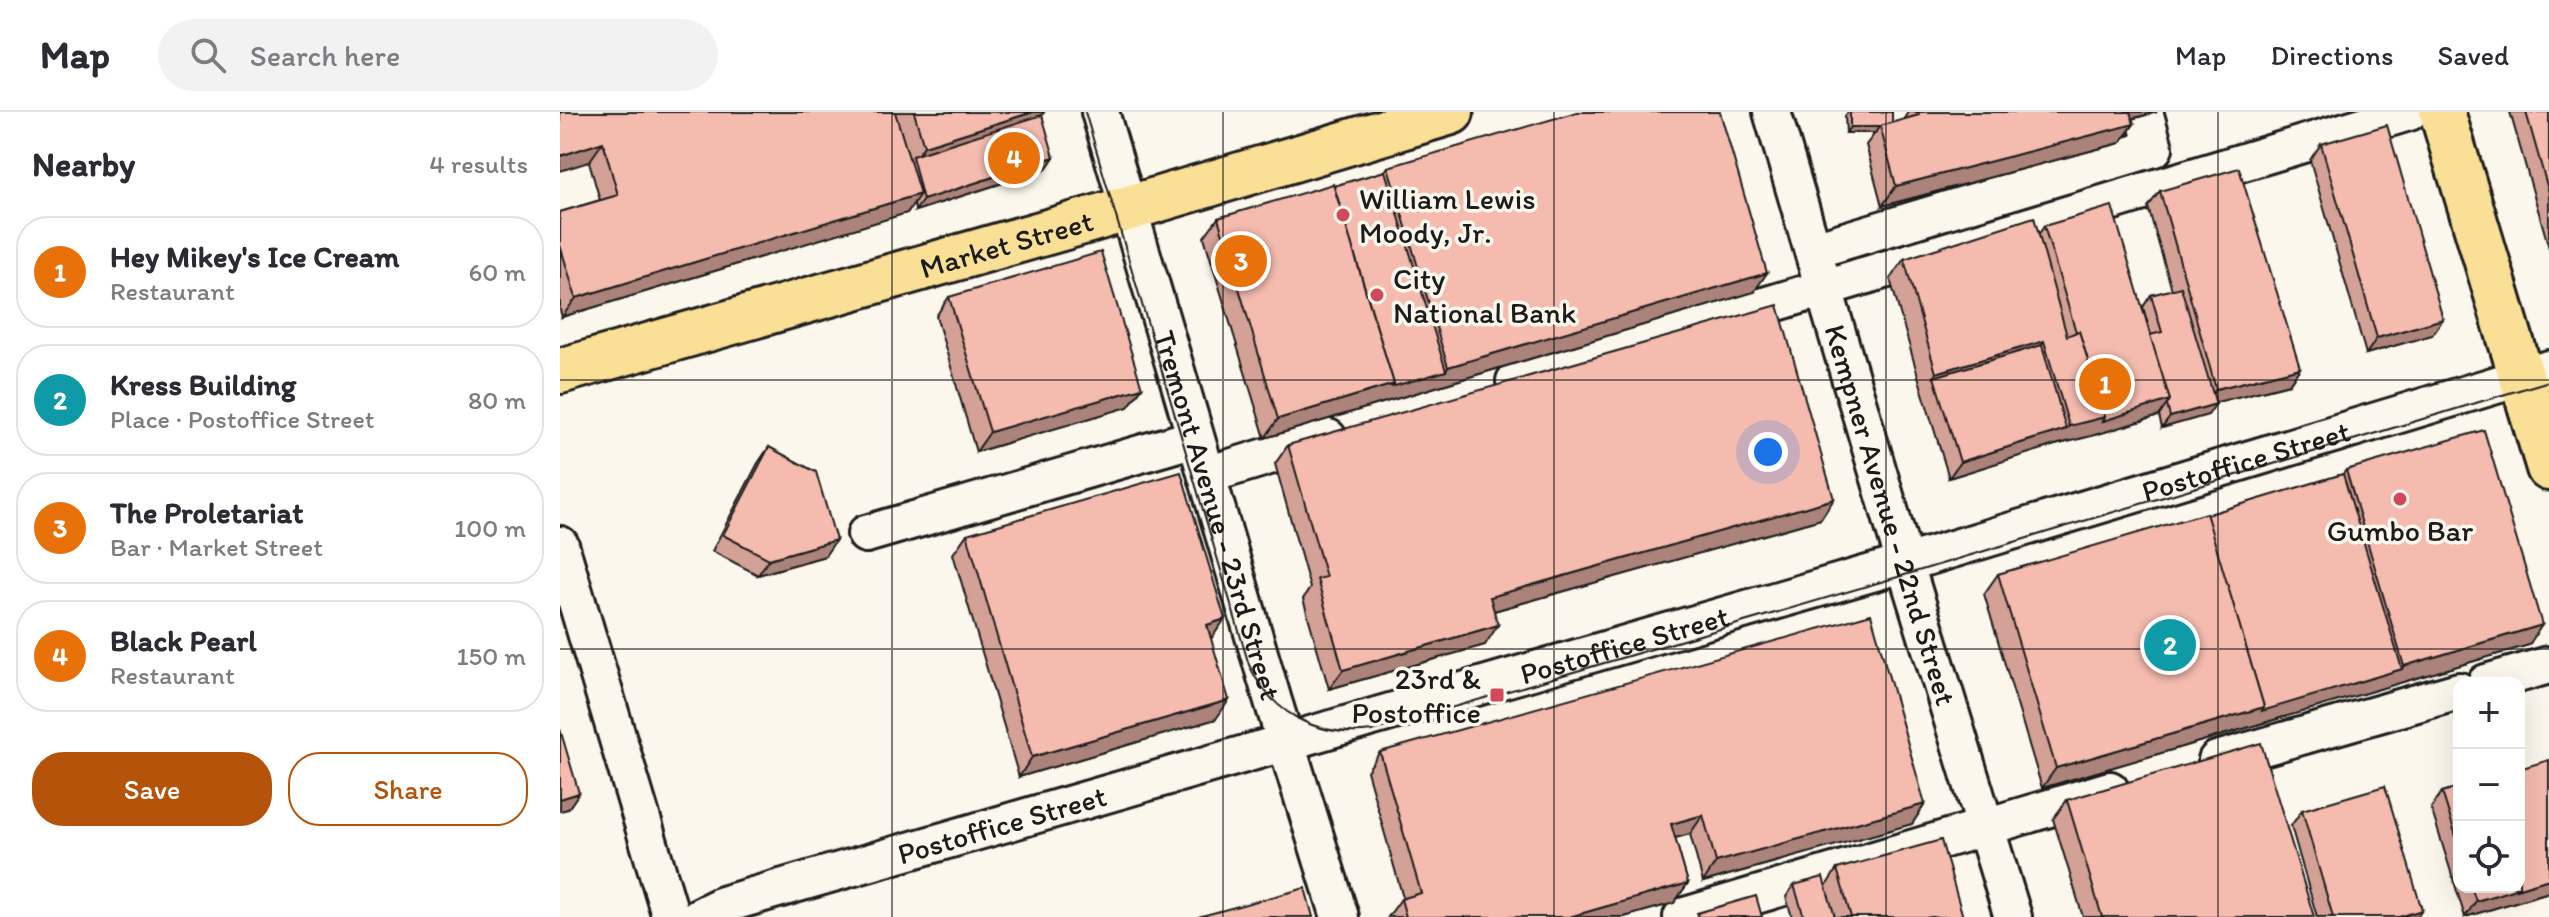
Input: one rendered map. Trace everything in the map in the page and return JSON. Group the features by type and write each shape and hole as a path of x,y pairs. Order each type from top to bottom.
{"main road":[{"name":"Market Street","path":"560,371 1127,209 1451,112"},
{"path":"2442,112 2535,373 2549,468"}],"street":[{"name":"Tremont Avenue - 23rd Street","path":"1100,112 1340,917"},
{"name":"Kempner Avenue - 22nd Street","path":"1772,112 2013,917"},
{"path":"1478,392 2409,112"},
{"path":"1814,250 2016,180 2154,148 2145,115"},
{"name":"Postoffice Street","path":"698,917 722,905 1906,563 2535,373"},
{"path":"1207,475 1358,429"},
{"path":"866,534 1195,438"},
{"path":"560,545 576,658 671,917"},
{"path":"2507,677 2549,665"},
{"path":"2184,769 2453,693"},
{"path":"1682,917 2138,782"}],"building":[{"path":"560,112 895,112 920,194 576,298 560,245 560,212 618,195 603,142 560,156"},
{"path":"914,112 1033,112 924,146"},
{"path":"1577,112 1720,112 1767,273 1448,367 1388,167"},
{"path":"1850,112 1892,112 1892,123 1880,127 1850,127"},
{"path":"1918,112 2130,112 2134,124 1896,186 1880,126 1919,115"},
{"path":"2526,112 2549,112 2549,193"},
{"path":"1042,115 1054,157 923,200 912,156"},
{"path":"2387,125 2443,319 2377,338 2321,144"},
{"path":"2239,168 2300,368 2216,389 2160,191"},
{"name":"City National Bank","path":"1385,171 1446,371 1391,387 1394,384 1334,186"},
{"path":"1333,184 1394,384 1278,419 1218,218"},
{"path":"2112,206 2170,400 2103,421 2105,417 2079,331 2076,332 2044,226"},
{"path":"2034,217 2067,336 2079,331 2105,417 2069,426 2044,341 1936,373 1904,259"},
{"path":"1101,252 1142,388 990,432 949,297"},
{"path":"2181,287 2216,404 2170,417 2167,405 2170,400 2150,335 2162,332 2151,295"},
{"path":"1778,305 1834,499 1490,597 1498,625 1343,670 1317,579 1326,577 1288,445"},
{"path":"2042,345 2066,429 1960,462 1934,377"},
{"path":"2484,430 2542,625 2404,666 2346,470"},
{"path":"769,447 816,472 836,540 769,559 723,535"},
{"path":"1181,472 1225,619 1207,625 1229,700 1032,757 967,534"},
{"path":"2343,474 2402,669 2262,711 2264,707 2206,515"},
{"path":"2206,513 2264,707 2056,768 1998,574"},
{"path":"1871,614 1925,804 1716,862 1703,815 1671,824 1688,883 1569,917 1406,917 1401,899 1421,893 1380,752"},
{"path":"560,729 579,793 560,799"},
{"path":"2261,743 2314,917 2102,917 2067,800"},
{"path":"2549,760 2549,879 2525,886 2525,821 2525,767"},
{"path":"2385,786 2422,910 2399,917 2333,917 2302,810"},
{"path":"2453,789 2453,827 2442,792"},
{"path":"1941,840 1963,917 1851,917 1837,869"},
{"path":"1823,877 1835,917 1804,917 1794,885"},
{"path":"1305,888 1313,917 1198,917"},
{"path":"2473,893 2503,893 2476,901"},
{"path":"1756,896 1762,917 1698,917 1697,913"}],"tram line":[{"path":"1085,112 1249,665 1270,697 1284,709 1299,719 1333,731 1372,731 2549,381"}],"place":[{"name":"Black Pearl","path":"1014,158"},
{"name":"William Lewis Moody, Jr.","path":"1343,215"},
{"name":"The Proletariat","path":"1241,261"},
{"name":"City National Bank","path":"1377,295"},
{"name":"Hey Mikey's Ice Cream","path":"2105,384"},
{"name":"Gumbo Bar","path":"2400,499"},
{"name":"Kress Building","path":"2170,645"},
{"name":"23rd & Postoffice","path":"1497,695"}]}
